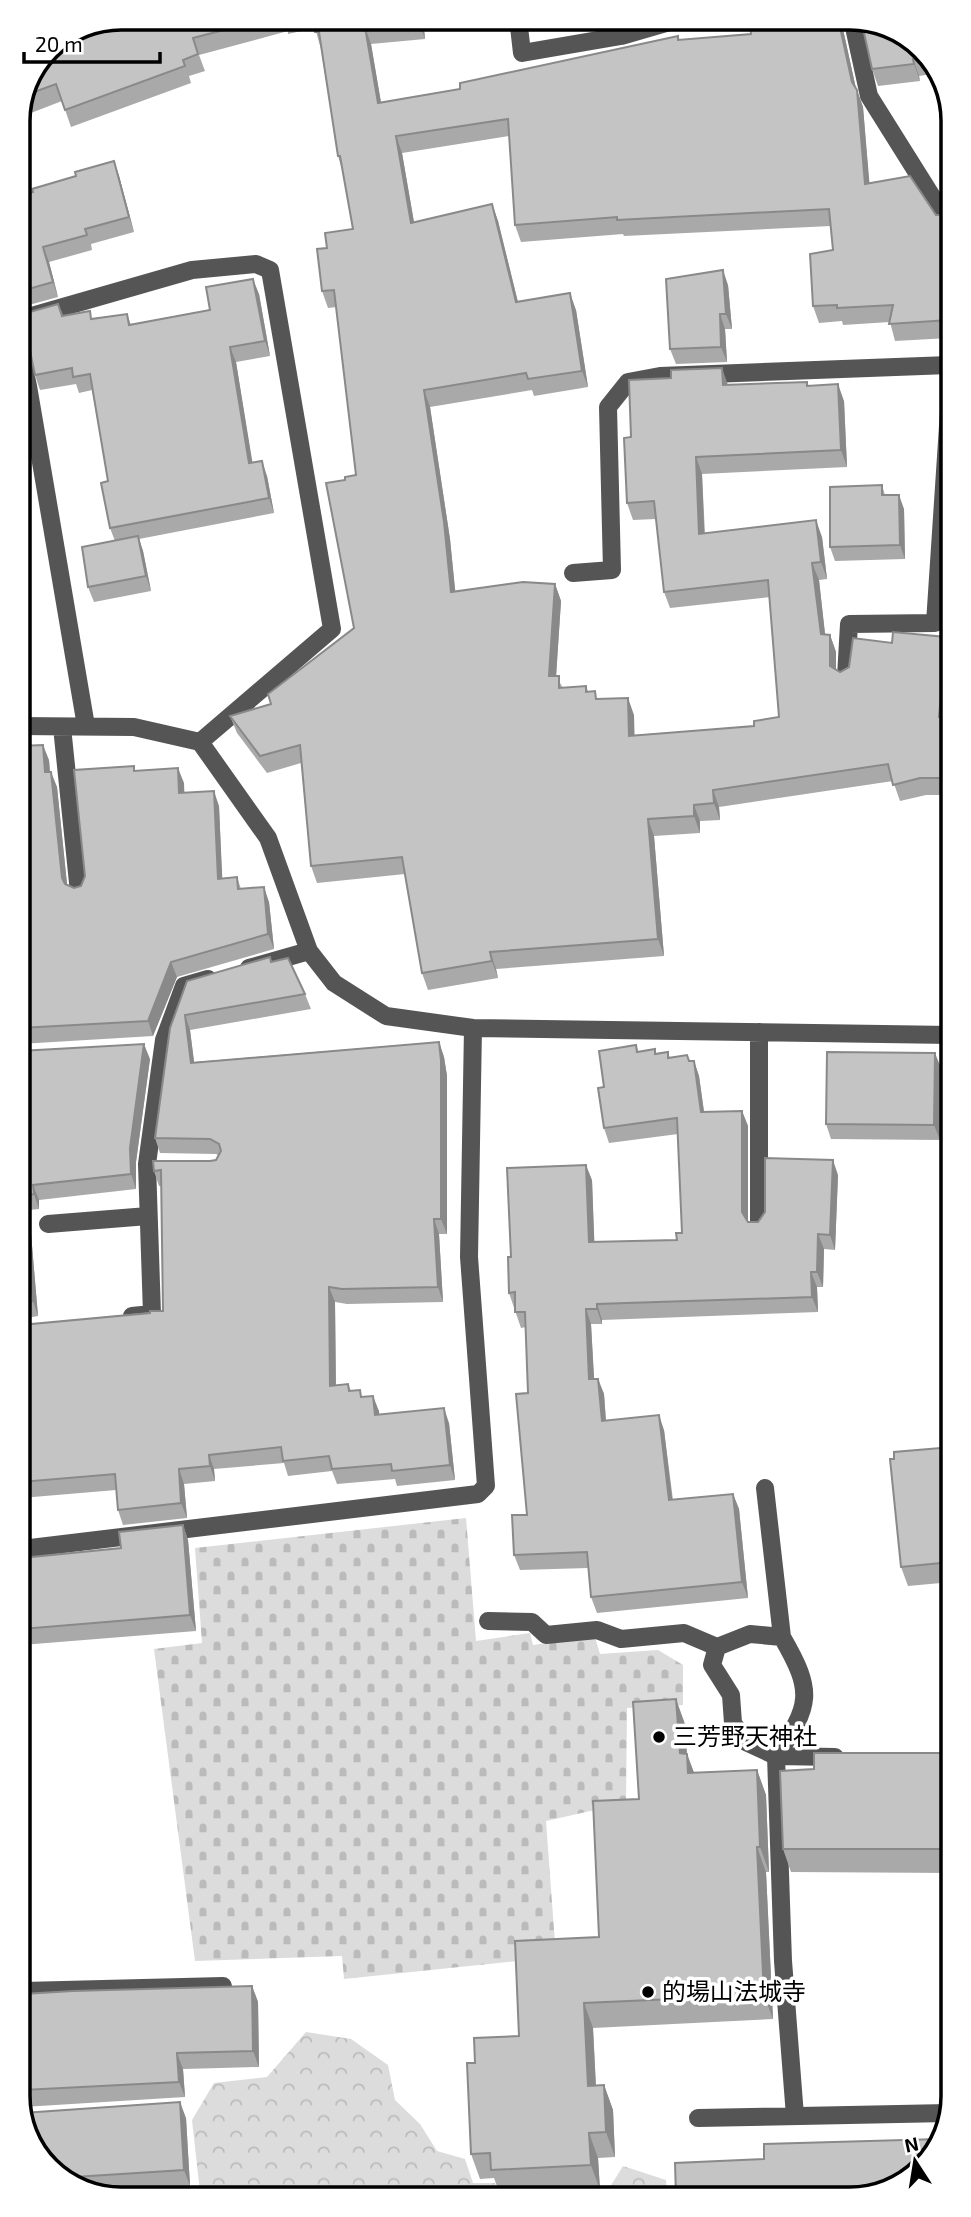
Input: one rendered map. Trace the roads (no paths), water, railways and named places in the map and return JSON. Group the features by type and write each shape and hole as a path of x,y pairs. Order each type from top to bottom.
{"street":[{"path":"519,30 522,53 642,30"},
{"path":"855,30 869,96 941,211"},
{"path":"30,317 192,270 256,264 270,270 332,629 200,742"},
{"path":"573,573 612,570 608,407 628,382 660,376 941,365"},
{"path":"30,392 86,726"},
{"path":"846,677 849,624 935,623 941,532"},
{"path":"30,726 134,727 200,742 268,838 309,951 334,983 386,1016 473,1028 941,1035"},
{"path":"62,727 79,892"},
{"path":"113,1318 152,1314 148,1216 154,1164 157,1048 184,986 309,951"},
{"path":"30,1548 478,1494 486,1486 469,1257 473,1028"},
{"path":"759,1227 760,1032"},
{"path":"48,1224 148,1216"},
{"path":"765,1488 782,1637 800,1667 805,1701 797,1724 776,1756 782,1948 795,2116"},
{"path":"488,1621 532,1622 546,1635 597,1630 621,1639 684,1633 717,1647 750,1634 782,1637"},
{"path":"717,1647 712,1665 731,1695 733,1723 747,1742 776,1756 857,1757"},
{"path":"30,1991 223,1986"},
{"path":"698,2118 939,2113"}],"place":[{"name":"三芳野天神社","path":"659,1737"},
{"name":"的場山法城寺","path":"648,1992"}]}
